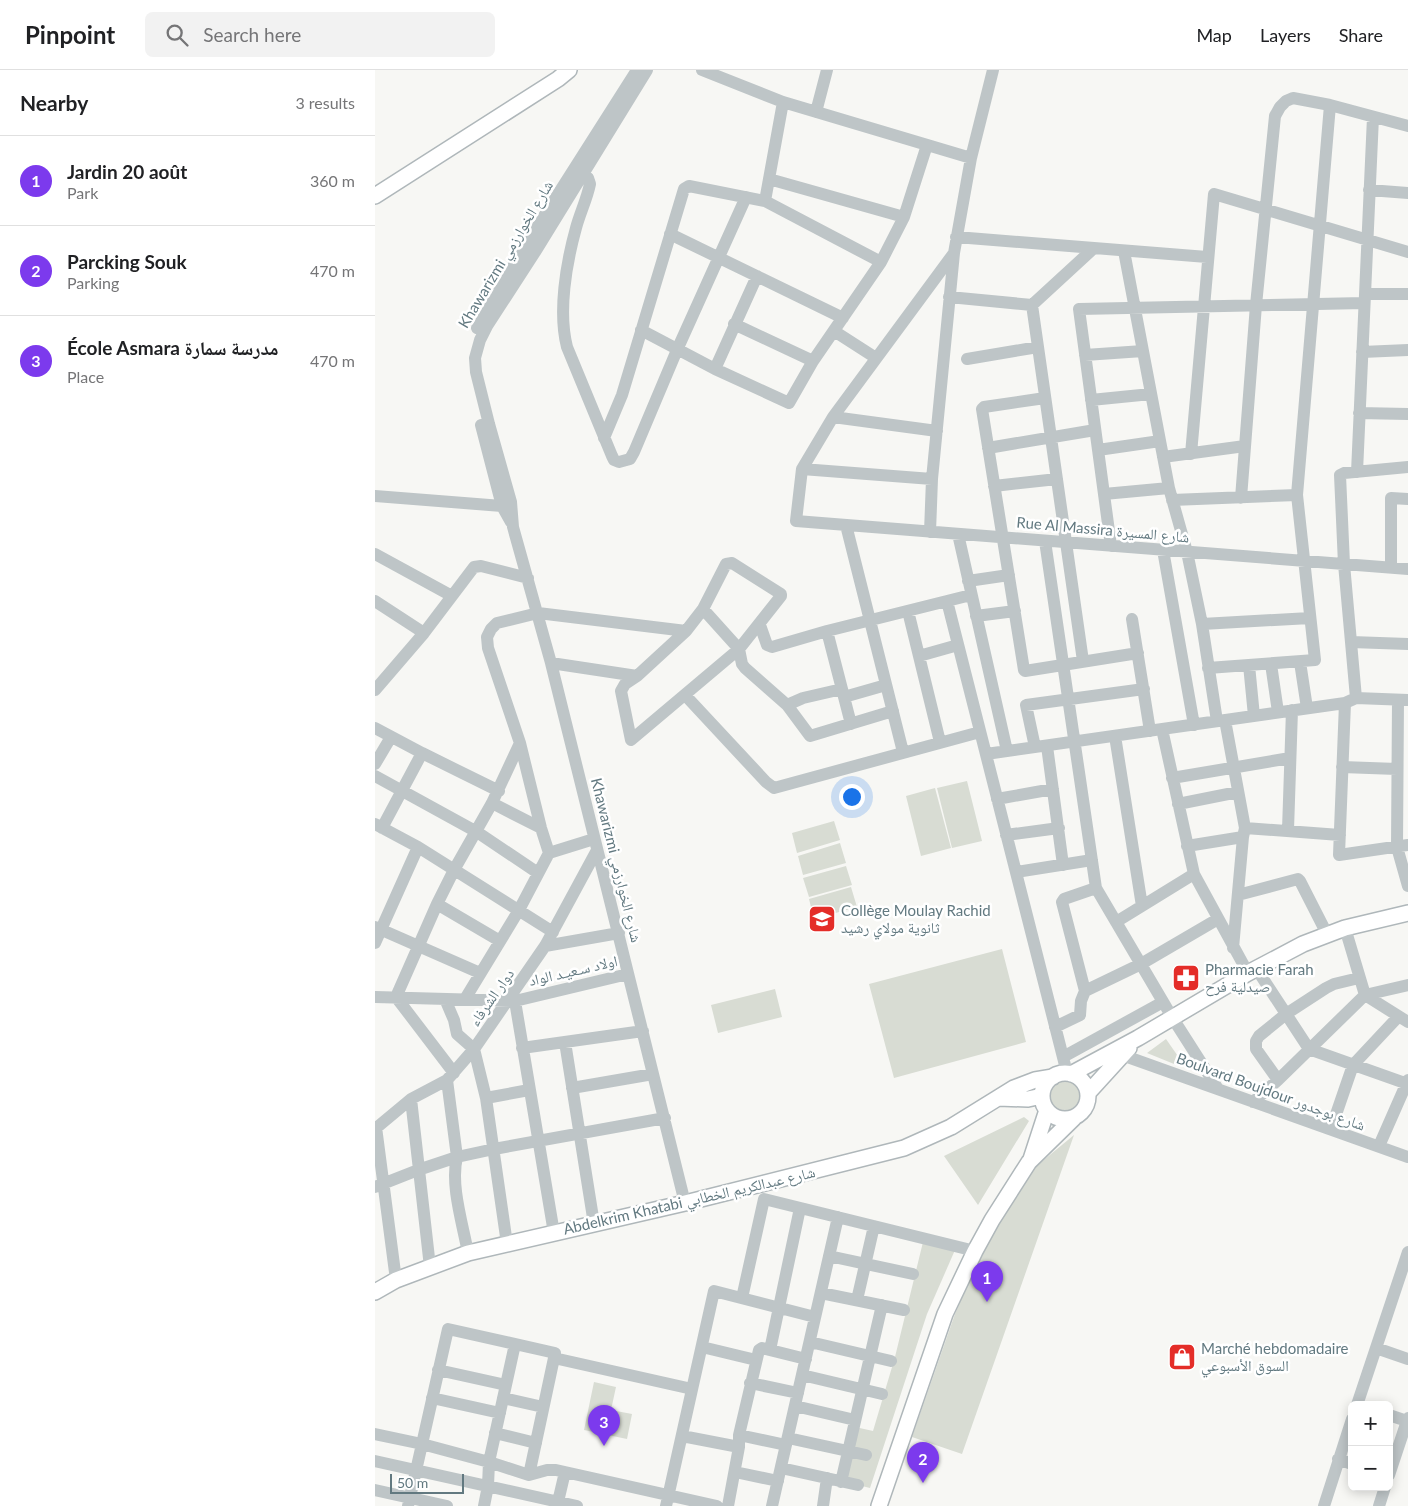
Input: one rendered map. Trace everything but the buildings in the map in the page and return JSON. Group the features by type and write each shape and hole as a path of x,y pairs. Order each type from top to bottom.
{"main road":[{"path":"375,196 558,79 569,70"},
{"path":"879,1506 945,1314 975,1250 1029,1162 1074,1118 1081,1114 1085,1108 1088,1092 1138,1038 1252,970 1327,934 1408,913"},
{"name":"Abdelkrim Khatabi شارع عبدالكريم الخطابي","path":"375,1292 396,1280 468,1253 685,1203 904,1148 951,1127 1014,1088 1035,1080 1064,1075 1138,1038"},
{"path":"1029,1162 1045,1103 1045,1085 1064,1075 1083,1081 1088,1092"},
{"path":"998,1098 1028,1099 1045,1103 1056,1118 1074,1118"}],"street":[{"name":"Khawarizmi شارع الخوارزمي","path":"617,112 637,70"},
{"name":"Khawarizmi شارع الخوارزمي","path":"647,70 617,112 530,249 487,326 475,358 485,425 551,663 685,1203"},
{"path":"702,70 783,102 971,158"},
{"path":"815,112 827,70"},
{"path":"930,532 932,479 953,253 971,158 993,70"},
{"path":"1241,498 1256,305 1275,116 1286,101 1293,98 1330,105 1408,126"},
{"path":"765,201 783,102"},
{"path":"1208,668 1315,660 1297,495 1330,105"},
{"path":"1357,472 1373,116"},
{"path":"641,330 715,369 789,403 813,361 881,262 905,217 927,145"},
{"path":"580,172 588,178 590,184 571,248 563,306 563,332 567,348 604,438 614,460 619,462 630,459 634,452 677,350 746,197"},
{"path":"769,179 905,217"},
{"path":"604,438 622,394 685,187 689,186 765,201 881,262"},
{"path":"1369,190 1408,192"},
{"path":"1191,454 1214,194 1408,252"},
{"path":"670,234 843,318"},
{"path":"956,237 1207,257"},
{"path":"949,297 1032,305 1094,248"},
{"path":"1124,250 1163,457 1187,552 1202,624 1208,668 1234,768 1238,792 1244,833 1233,948"},
{"path":"932,479 802,469 833,418 953,253"},
{"path":"715,369 757,276"},
{"path":"1111,546 1079,309 1313,304 1408,294"},
{"path":"1032,305 1083,662"},
{"path":"734,324 813,361"},
{"path":"834,331 876,358"},
{"path":"967,358 1038,347"},
{"path":"1362,352 1408,350"},
{"path":"1085,355 1143,351"},
{"path":"1091,400 1151,394"},
{"path":"1045,398 983,407 994,486 1025,670 1138,653"},
{"path":"1359,413 1408,414"},
{"path":"833,418 937,431"},
{"path":"988,448 1095,430"},
{"path":"1098,450 1160,441"},
{"path":"1163,457 1245,446"},
{"path":"1403,846 1339,855 1342,767 1350,701 1351,642 1344,564 1340,477 1342,473 1408,467"},
{"name":"Rue Al Massira شارع المسيرة","path":"802,469 796,521 1408,569"},
{"path":"994,486 1057,479"},
{"path":"1104,494 1171,494 1241,498 1297,495"},
{"path":"375,496 506,504"},
{"path":"1391,568 1391,498 1408,499"},
{"path":"846,525 903,752"},
{"path":"958,534 1007,751"},
{"path":"1045,541 1096,888 1172,1017 1218,1089"},
{"path":"1163,550 1194,725"},
{"path":"375,554 452,596"},
{"path":"732,563 781,594 781,599 739,649 631,740 621,691 625,684 637,676 686,631 703,609 726,564 732,563"},
{"path":"375,690 424,633 472,568 477,566 528,578"},
{"path":"968,580 1009,575"},
{"path":"761,625 767,645 770,647 971,595"},
{"path":"375,601 424,633"},
{"path":"947,601 1063,1057 1064,1075"},
{"path":"703,609 739,649 742,664 745,668 787,705 810,736 893,711"},
{"path":"908,611 940,742"},
{"path":"976,616 1015,611"},
{"path":"465,999 519,910 549,853 520,742 488,648 487,637 491,629 497,623 538,613 686,631"},
{"path":"1202,624 1310,618"},
{"path":"1132,619 1144,689 1172,778 1194,874 1233,948 1286,1014 1309,1050 1407,1082 1379,1146"},
{"path":"827,631 851,724"},
{"path":"1351,642 1408,644"},
{"path":"919,656 958,645"},
{"path":"1300,662 1307,708"},
{"path":"551,663 637,676"},
{"path":"1271,664 1278,712"},
{"path":"1249,665 1254,716"},
{"path":"787,705 803,698 886,685"},
{"path":"1063,865 1053,789 1041,747 1025,706 1144,689"},
{"path":"685,695 766,782 774,788 980,732"},
{"path":"986,754 1350,701 1403,700 1402,748 1397,769 1408,886"},
{"path":"1288,830 1292,710"},
{"path":"375,728 499,790"},
{"path":"1115,736 1142,906"},
{"path":"375,764 391,737"},
{"path":"468,1253 455,1182 454,1168 457,1157 451,1076 396,997 437,904 492,804 520,742"},
{"path":"422,753 402,790 379,826 418,848 553,932"},
{"path":"1172,778 1290,758"},
{"path":"1342,767 1397,769"},
{"path":"375,776 477,832 538,873"},
{"path":"997,799 1053,789"},
{"path":"1178,804 1238,792"},
{"path":"492,804 541,828"},
{"path":"1006,834 1059,828"},
{"path":"1187,846 1244,833 1288,830 1340,834"},
{"path":"549,853 596,845"},
{"name":"دوار الشرفاء","path":"375,1128 411,1099 451,1076 474,1050 512,1001 545,946 596,845"},
{"path":"375,943 378,929 418,848"},
{"path":"1016,872 1092,860"},
{"path":"1116,922 1194,874"},
{"path":"1239,895 1299,880 1327,934"},
{"path":"1055,1027 1080,1015 1081,1000 1085,991 1062,902 1064,899 1096,888"},
{"path":"437,904 500,941"},
{"path":"1085,991 1141,964 1219,919"},
{"path":"1331,1130 1353,1065 1403,1019 1365,995 1345,928"},
{"path":"378,929 480,972"},
{"path":"545,946 619,933"},
{"name":"اولاد سـعيـد الواد","path":"375,997 512,1001 629,974"},
{"path":"1278,1080 1258,1052 1256,1041 1262,1033 1286,1014 1326,988 1334,984 1359,978"},
{"path":"1253,1102 1365,995 1408,985"},
{"path":"445,999 454,1020 457,1034 474,1050 487,1098 507,1244"},
{"path":"512,1001 554,1233"},
{"path":"1063,1057 1163,1002"},
{"path":"522,1048 643,1031"},
{"path":"565,1042 594,1224"},
{"name":"Boulvard Boujdour شارع بوجدور","path":"1122,1055 1408,1157"},
{"path":"572,1088 653,1074"},
{"path":"487,1098 529,1090"},
{"path":"411,1099 430,1267"},
{"path":"379,1185 457,1157 579,1132 665,1118"},
{"path":"375,1128 379,1185 396,1280"},
{"path":"742,1298 764,1199 975,1250"},
{"path":"770,1350 800,1208"},
{"path":"772,1506 838,1217"},
{"path":"857,1300 874,1226"},
{"path":"1358,1401 1405,1270 1408,1252"},
{"path":"829,1256 913,1274"},
{"path":"667,1501 714,1291 815,1317"},
{"path":"821,1293 904,1310"},
{"path":"841,1482 882,1305"},
{"path":"409,1502 447,1330 555,1353 529,1475"},
{"path":"809,1342 891,1361"},
{"path":"484,1506 488,1486 489,1462 515,1344"},
{"path":"702,1347 756,1360"},
{"path":"728,1506 750,1383 760,1348 806,1358"},
{"path":"1376,1348 1408,1359"},
{"path":"554,1358 692,1389"},
{"path":"438,1370 504,1391 543,1407"},
{"path":"802,1375 882,1394"},
{"path":"750,1383 798,1393"},
{"path":"432,1398 500,1412"},
{"path":"795,1406 855,1420"},
{"path":"1393,1416 1407,1419 1393,1463"},
{"path":"1323,1506 1348,1431"},
{"path":"375,1434 422,1444 529,1475 547,1470 565,1472 667,1501 717,1506"},
{"path":"495,1434 536,1443"},
{"path":"682,1436 739,1441 787,1442 866,1455"},
{"path":"1338,1459 1348,1463"},
{"path":"375,1462 488,1486 558,1504 577,1506"},
{"path":"781,1468 858,1485"},
{"path":"558,1504 565,1472"},
{"path":"735,1472 778,1481"},
{"path":"823,1506 827,1478"},
{"path":"375,1490 409,1502 447,1506"},
{"path":"1379,1506 1384,1491"}],"shaded area":[{"path":"967,781 982,841 952,848 937,788"},
{"path":"935,788 951,848 921,856 906,796"},
{"path":"834,821 840,840 797,853 792,833"},
{"path":"840,843 846,863 803,875 798,856"},
{"path":"846,866 852,885 809,897 803,878"},
{"path":"851,887 857,907 814,919 809,899"},
{"path":"1002,949 1026,1042 894,1078 869,984"},
{"path":"775,989 782,1017 718,1033 711,1005"},
{"path":"1166,1039 1182,1062 1179,1066 1147,1053"},
{"path":"1065,1080 1072,1081 1077,1085 1081,1090 1081,1104 1077,1109 1072,1113 1065,1114 1058,1113 1053,1109 1049,1104 1048,1097 1049,1090 1053,1085 1058,1081"},
{"path":"1024,1117 1029,1121 978,1205 944,1156"},
{"path":"1074,1135 962,1454 912,1437 955,1314 975,1268 1006,1212 1034,1168"},
{"path":"923,1242 955,1250 927,1314 870,1488 842,1481 855,1427 873,1431 895,1357"},
{"path":"594,1382 616,1387 611,1410 632,1414 627,1439 584,1430"}],"place":[{"name":"Collège Moulay Rachid ثانوية مولاي رشيد","path":"822,919"},
{"name":"Pharmacie Farah صيدلية فرح","path":"1186,978"},
{"name":"Jardin 20 août","path":"987,1302"},
{"name":"Marché hebdomadaire السوق الأسبوعي","path":"1182,1357"},
{"name":"École Asmara مدرسة سمارة","path":"604,1446"},
{"name":"Parcking Souk","path":"923,1483"}]}
